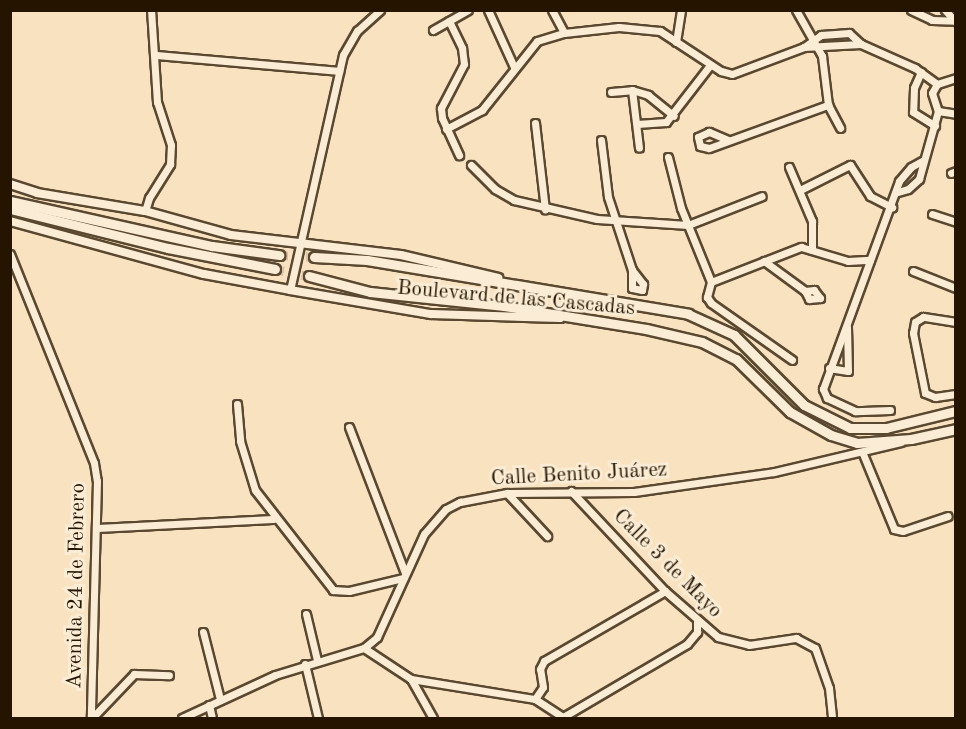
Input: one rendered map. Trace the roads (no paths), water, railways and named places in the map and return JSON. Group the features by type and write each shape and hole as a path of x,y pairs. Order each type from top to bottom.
{"main road":[{"path":"10,201 212,246 279,255"},
{"path":"10,209 168,248 275,269"},
{"path":"314,257 368,260 533,288"},
{"path":"309,276 370,292 504,306 562,318"},
{"name":"Boulevard de las Cascadas","path":"533,288 659,307 717,326 751,349 804,405 850,428 886,428 956,411"},
{"name":"Boulevard de las Cascadas","path":"562,318 646,329 702,342 736,359 790,412 831,435 857,443 911,439 956,429"}],"street":[{"path":"145,212 149,198 170,164 171,145 157,102 157,55 151,10"},
{"path":"290,290 339,71 351,39 381,10"},
{"path":"433,30 468,10"},
{"path":"488,10 514,67"},
{"path":"552,10 564,33"},
{"path":"676,42 681,10"},
{"path":"795,10 817,46 828,105 840,128"},
{"path":"911,10 932,20 955,21"},
{"path":"945,10 955,21"},
{"path":"449,21 462,48 464,64 441,108 446,129 459,155"},
{"path":"446,129 482,110 537,41 564,33 642,27 660,31 721,71 745,72 804,47 861,44 921,72 937,84"},
{"path":"804,47 813,38 840,32 855,36 861,44"},
{"path":"157,55 339,71"},
{"path":"637,124 666,122 674,116 710,64"},
{"path":"921,72 914,88 913,112 935,126"},
{"path":"937,84 956,78"},
{"path":"937,84 933,102 939,111 956,114"},
{"path":"611,93 632,90 648,95 674,116"},
{"path":"632,90 639,148"},
{"path":"728,140 828,105"},
{"path":"898,192 909,189 919,179 922,161 939,111"},
{"path":"535,123 545,209"},
{"path":"601,140 608,197 632,270"},
{"path":"668,157 672,180 711,282 707,297 711,303 792,360"},
{"path":"890,410 855,411 827,398 823,389 904,174 922,161"},
{"path":"471,165 495,189 514,200 545,209 616,219 688,225 762,196"},
{"path":"800,190 850,165 870,196 892,207"},
{"path":"789,167 813,227 812,250"},
{"name":"Boulevard de las Cascadas","path":"10,184 37,193 145,212 231,235 418,258 533,288"},
{"path":"932,214 956,222"},
{"name":"Boulevard de las Cascadas","path":"10,221 204,274 290,290 431,314 562,318"},
{"path":"711,282 801,247 848,261 870,260"},
{"name":"Avenida 24 de Febrero","path":"10,254 94,462 96,528 92,718"},
{"path":"764,261 805,291"},
{"path":"914,271 956,288"},
{"path":"956,322 923,317 915,322 913,333 925,393 935,397 956,394"},
{"path":"829,368 848,371 847,325"},
{"path":"237,404 240,441 253,483 274,519 333,590 349,591 404,576 349,427"},
{"name":"Calle Benito Juárez","path":"364,648 377,637 424,534 446,509 460,502 507,494 571,490 634,492 774,472 863,454 911,439"},
{"path":"863,454 894,529 903,531 948,516"},
{"name":"Calle 3 de Mayo","path":"571,490 665,591 698,622 733,643 806,641 822,661 832,718"},
{"path":"507,494 548,536"},
{"path":"96,528 274,519"},
{"path":"536,699 543,687 540,669 544,661 665,591"},
{"path":"306,614 317,660"},
{"path":"182,718 220,699 305,664 364,648 411,679 536,699 557,716 570,715 687,645 697,632 698,622"},
{"path":"203,632 220,699"},
{"path":"305,664 318,718"},
{"path":"92,718 132,675 170,675"},
{"path":"411,679 433,718"},
{"path":"209,705 212,718"}],"tunnel":[{"path":"279,255 314,257"},
{"path":"275,269 309,276"}]}
